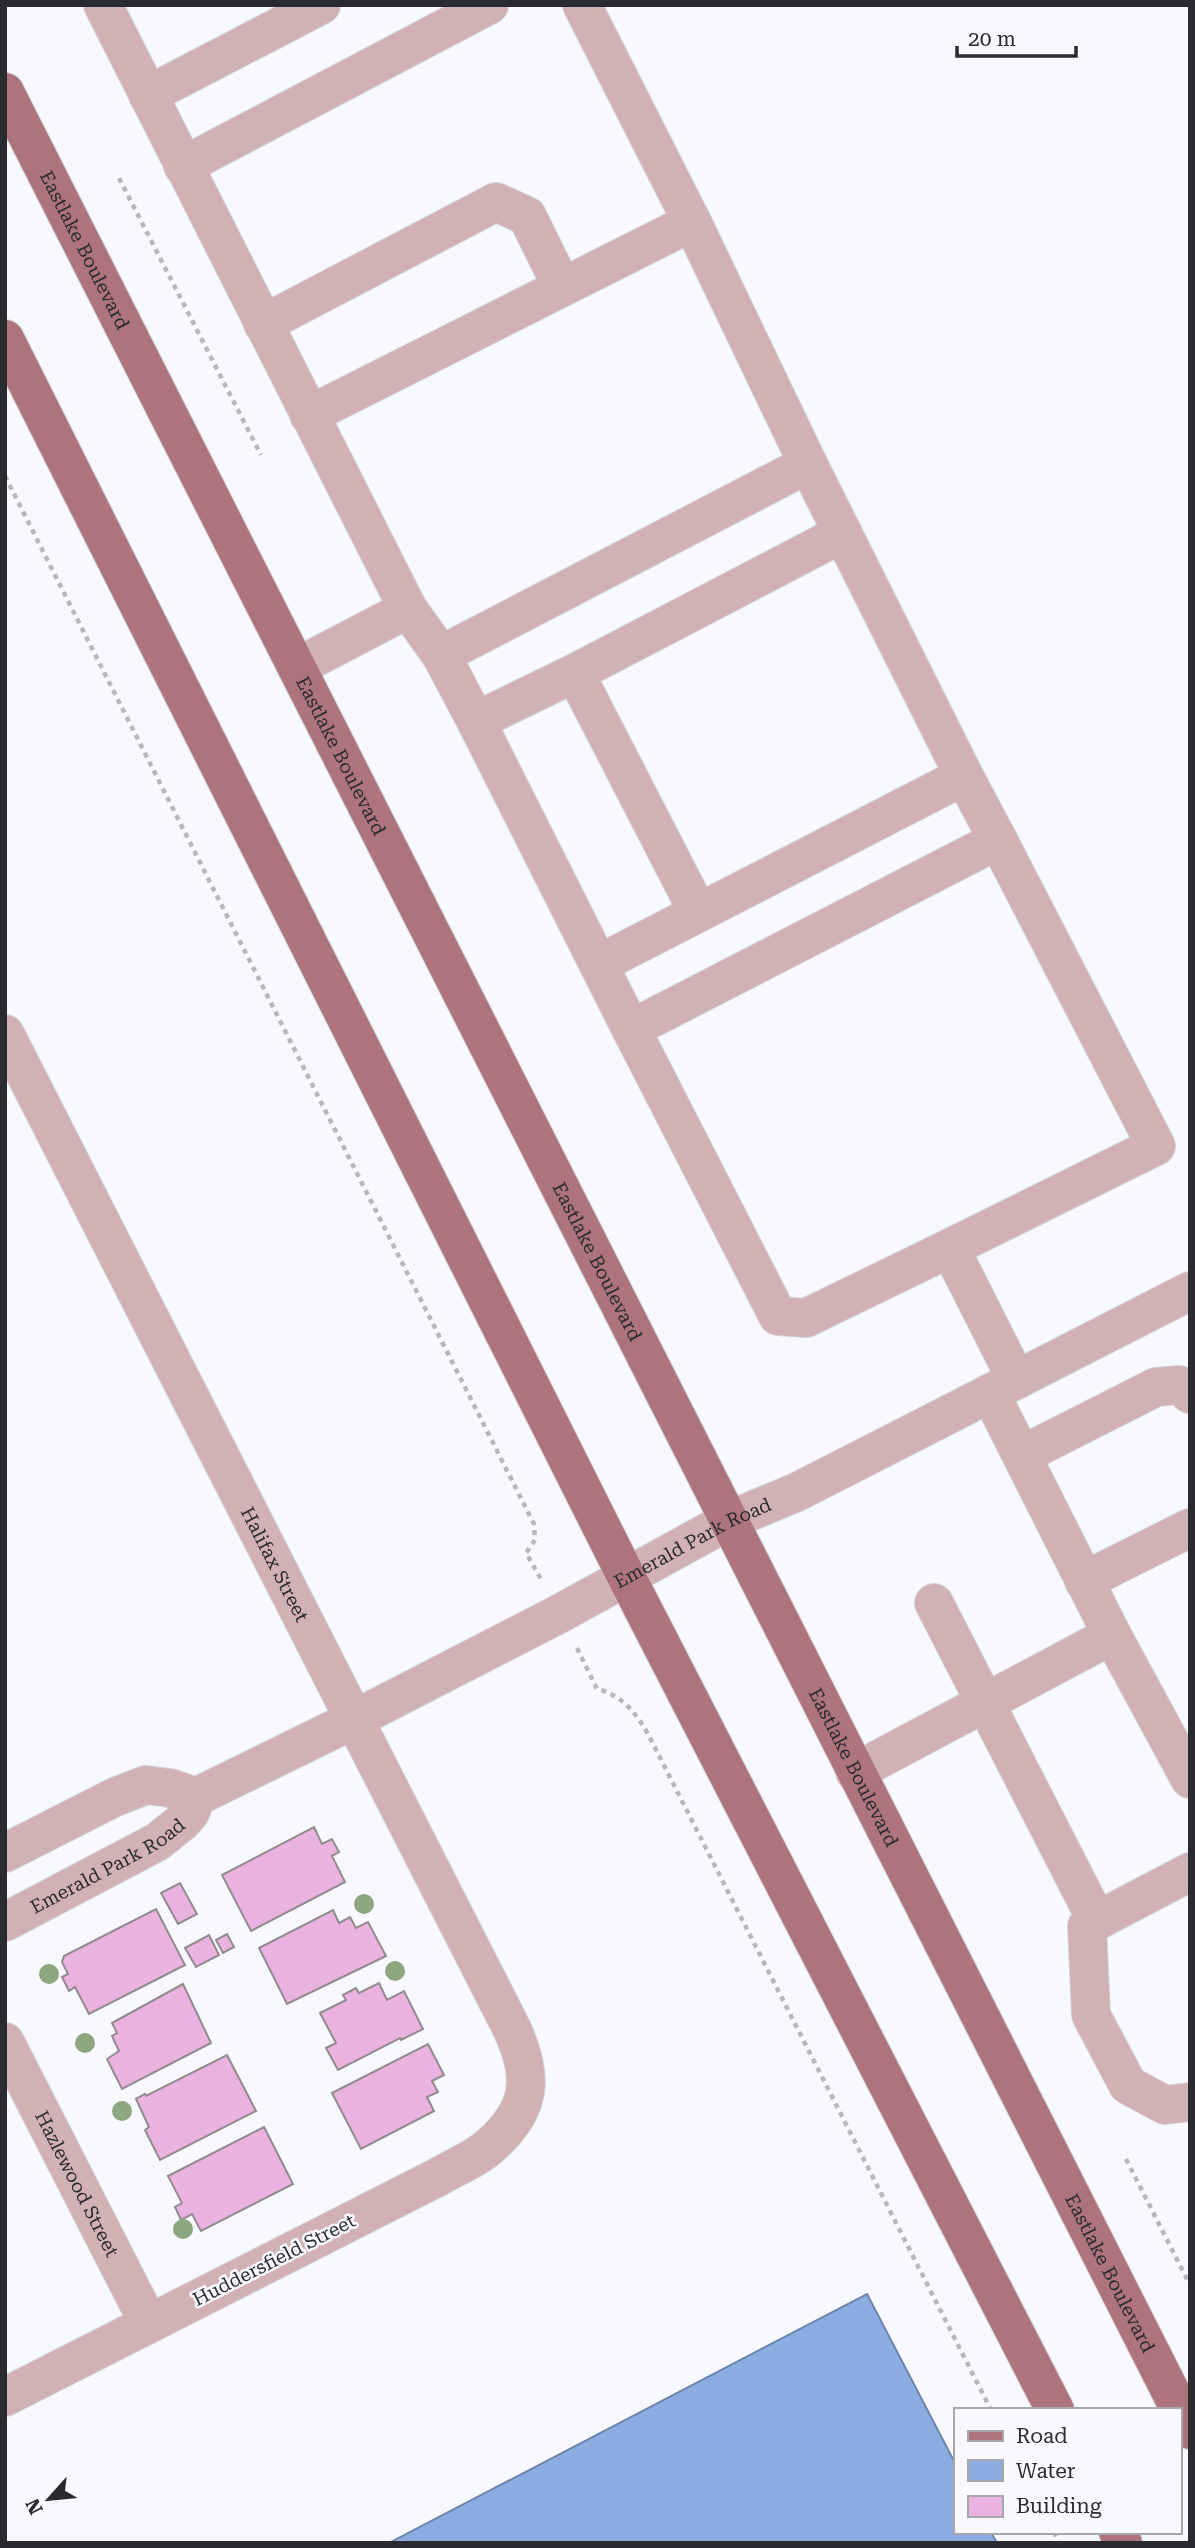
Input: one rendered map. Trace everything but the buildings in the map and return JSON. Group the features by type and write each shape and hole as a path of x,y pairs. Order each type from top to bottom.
{"main road":[{"name":"Eastlake Boulevard","path":"5,92 1179,2408"},
{"path":"5,339 626,1576 1054,2408"},
{"name":"Eastlake Boulevard","path":"1181,2412 1190,2430"}],"street":[{"path":"103,5 408,609 441,655 476,721 778,1316 806,1318 1156,1146 964,776 808,464 692,222 582,5"},
{"path":"148,94 321,5"},
{"path":"183,166 489,5"},
{"path":"263,324 496,202 527,216 562,287"},
{"path":"309,415 692,222"},
{"path":"441,655 808,464"},
{"path":"476,721 575,673 843,533"},
{"path":"297,667 408,609"},
{"path":"575,673 698,912"},
{"path":"599,964 964,776"},
{"path":"631,1029 998,840"},
{"name":"Halifax Street","path":"5,1034 524,2055 527,2081 524,2100"},
{"path":"950,1248 1003,1386 1022,1455 1084,1581 1190,1779"},
{"name":"Emerald Park Road","path":"5,1853 115,1797 146,1786 170,1788 195,1797 355,1719 559,1614 730,1520 797,1492 1190,1291"},
{"path":"1022,1455 1156,1387 1179,1385 1190,1394"},
{"path":"1084,1581 1190,1528"},
{"path":"934,1602 1097,1921"},
{"path":"855,1772 1112,1635"},
{"name":"Emerald Park Road","path":"5,1922 157,1842 183,1822 190,1813 195,1797"},
{"path":"1190,1872 1087,1926 1091,2015 1128,2085 1165,2105 1190,2102"},
{"name":"Hazlewood Street","path":"5,2042 149,2324"},
{"name":"Huddersfield Street","path":"5,2397 438,2176 489,2147 510,2125 524,2100"}],"path":[{"path":"119,178 261,455"},
{"path":"5,476 534,1524 535,1540 527,1553 531,1560"},
{"path":"583,1660 597,1689 612,1694 631,1708 648,1734 990,2408"},
{"path":"1126,2160 1190,2285"}],"water":[{"path":"867,2294 954,2461 954,2534 992,2534 997,2543 389,2543"}]}
